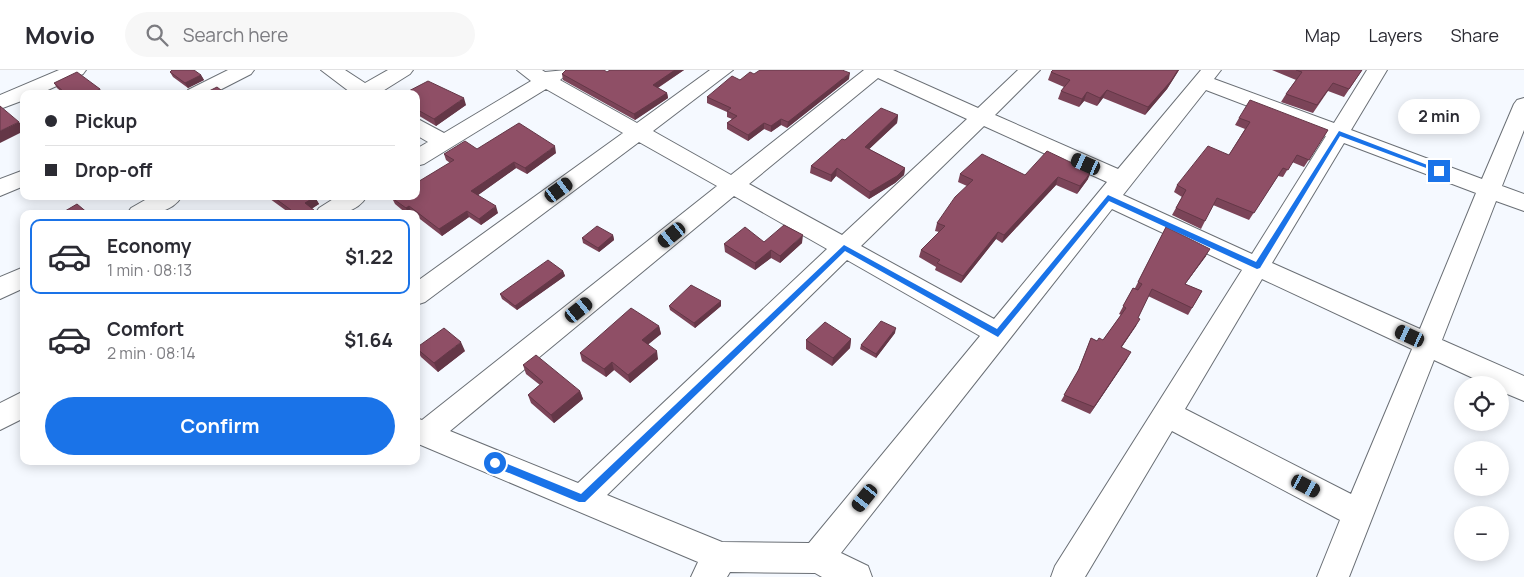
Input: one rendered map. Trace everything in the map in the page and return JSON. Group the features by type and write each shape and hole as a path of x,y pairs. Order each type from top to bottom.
{"street":[{"path":"30,90 76,70"},
{"path":"203,90 244,70"},
{"path":"331,70 360,90"},
{"path":"369,90 403,70"},
{"path":"420,292 723,70"},
{"path":"856,577 817,558 715,567 582,499 421,432 876,70 980,117 1257,266 1524,389"},
{"path":"582,499 1030,70"},
{"path":"1067,577 1377,70"},
{"path":"420,157 545,73 638,132 998,334"},
{"path":"817,558 1206,76 1339,133 1524,203"},
{"path":"0,103 20,94"},
{"path":"1333,577 1524,104"},
{"path":"420,127 444,142"},
{"path":"0,188 20,179"},
{"path":"146,210 164,200"},
{"path":"333,210 350,200"},
{"path":"0,267 20,274"},
{"path":"0,289 20,277"},
{"path":"0,418 20,406"},
{"path":"1167,414 1359,514"}],"building":[{"path":"172,70 194,70 201,75 185,83 170,72"},
{"path":"566,70 604,70 607,72 610,70 675,70 653,85 667,93 634,114 562,74"},
{"path":"760,70 842,70 850,73 788,122 781,119 771,126 764,123 748,135 727,123 737,116 727,111 731,108 707,97 732,76 740,80 750,72 754,74"},
{"path":"1053,70 1178,70 1148,107 1107,90 1100,98 1087,92 1082,99 1061,91 1070,80 1051,72"},
{"path":"1296,70 1362,70 1349,89 1333,83 1317,105 1286,94 1302,72"},
{"path":"77,72 100,89 62,90 54,83"},
{"path":"428,81 464,98 434,119 420,111 420,90 411,90"},
{"path":"1250,100 1328,130 1309,160 1297,155 1288,170 1283,168 1254,213 1217,198 1205,221 1176,208 1186,190 1177,185 1208,146 1229,155 1250,122 1239,118"},
{"path":"0,106 19,122 0,131"},
{"path":"881,108 898,115 865,147 905,168 897,176 870,192 837,168 831,175 811,166 842,139 845,140"},
{"path":"519,123 555,146 525,168 514,162 471,191 496,206 479,219 467,211 439,229 420,214 420,210 414,210 409,206 406,208 395,200 420,200 420,181 454,160 444,154 465,141 477,149"},
{"path":"1047,151 1091,172 1080,186 1058,177 1004,235 998,232 963,276 937,263 940,260 921,250 945,226 937,223 955,197 973,180 960,174 982,154 1025,175"},
{"path":"277,200 310,200 305,203 314,210 291,210"},
{"path":"77,204 84,210 67,210"},
{"path":"784,225 803,235 780,256 771,250 755,263 724,244 745,227 764,242"},
{"path":"597,226 613,235 598,248 582,238"},
{"path":"1166,227 1210,249 1185,284 1202,291 1192,308 1152,289 1138,318 1140,319 1121,347 1131,352 1094,407 1064,395 1079,369 1091,338 1097,341 1099,338 1103,340 1126,308 1123,306 1133,288 1138,290 1142,284 1138,282"},
{"path":"548,260 563,271 515,306 500,294"},
{"path":"691,285 721,301 694,323 669,306"},
{"path":"631,308 659,326 642,340 657,351 628,375 612,362 604,369 580,353"},
{"path":"881,321 896,328 876,354 861,345"},
{"path":"825,322 851,339 833,358 806,340"},
{"path":"444,328 461,342 434,363 420,351 420,345"},
{"path":"536,355 580,391 551,415 528,395 543,382 523,365"}],"route":[{"path":"495,463 582,499 844,247 998,334 1108,198 1257,266 1339,133 1439,171"}]}
